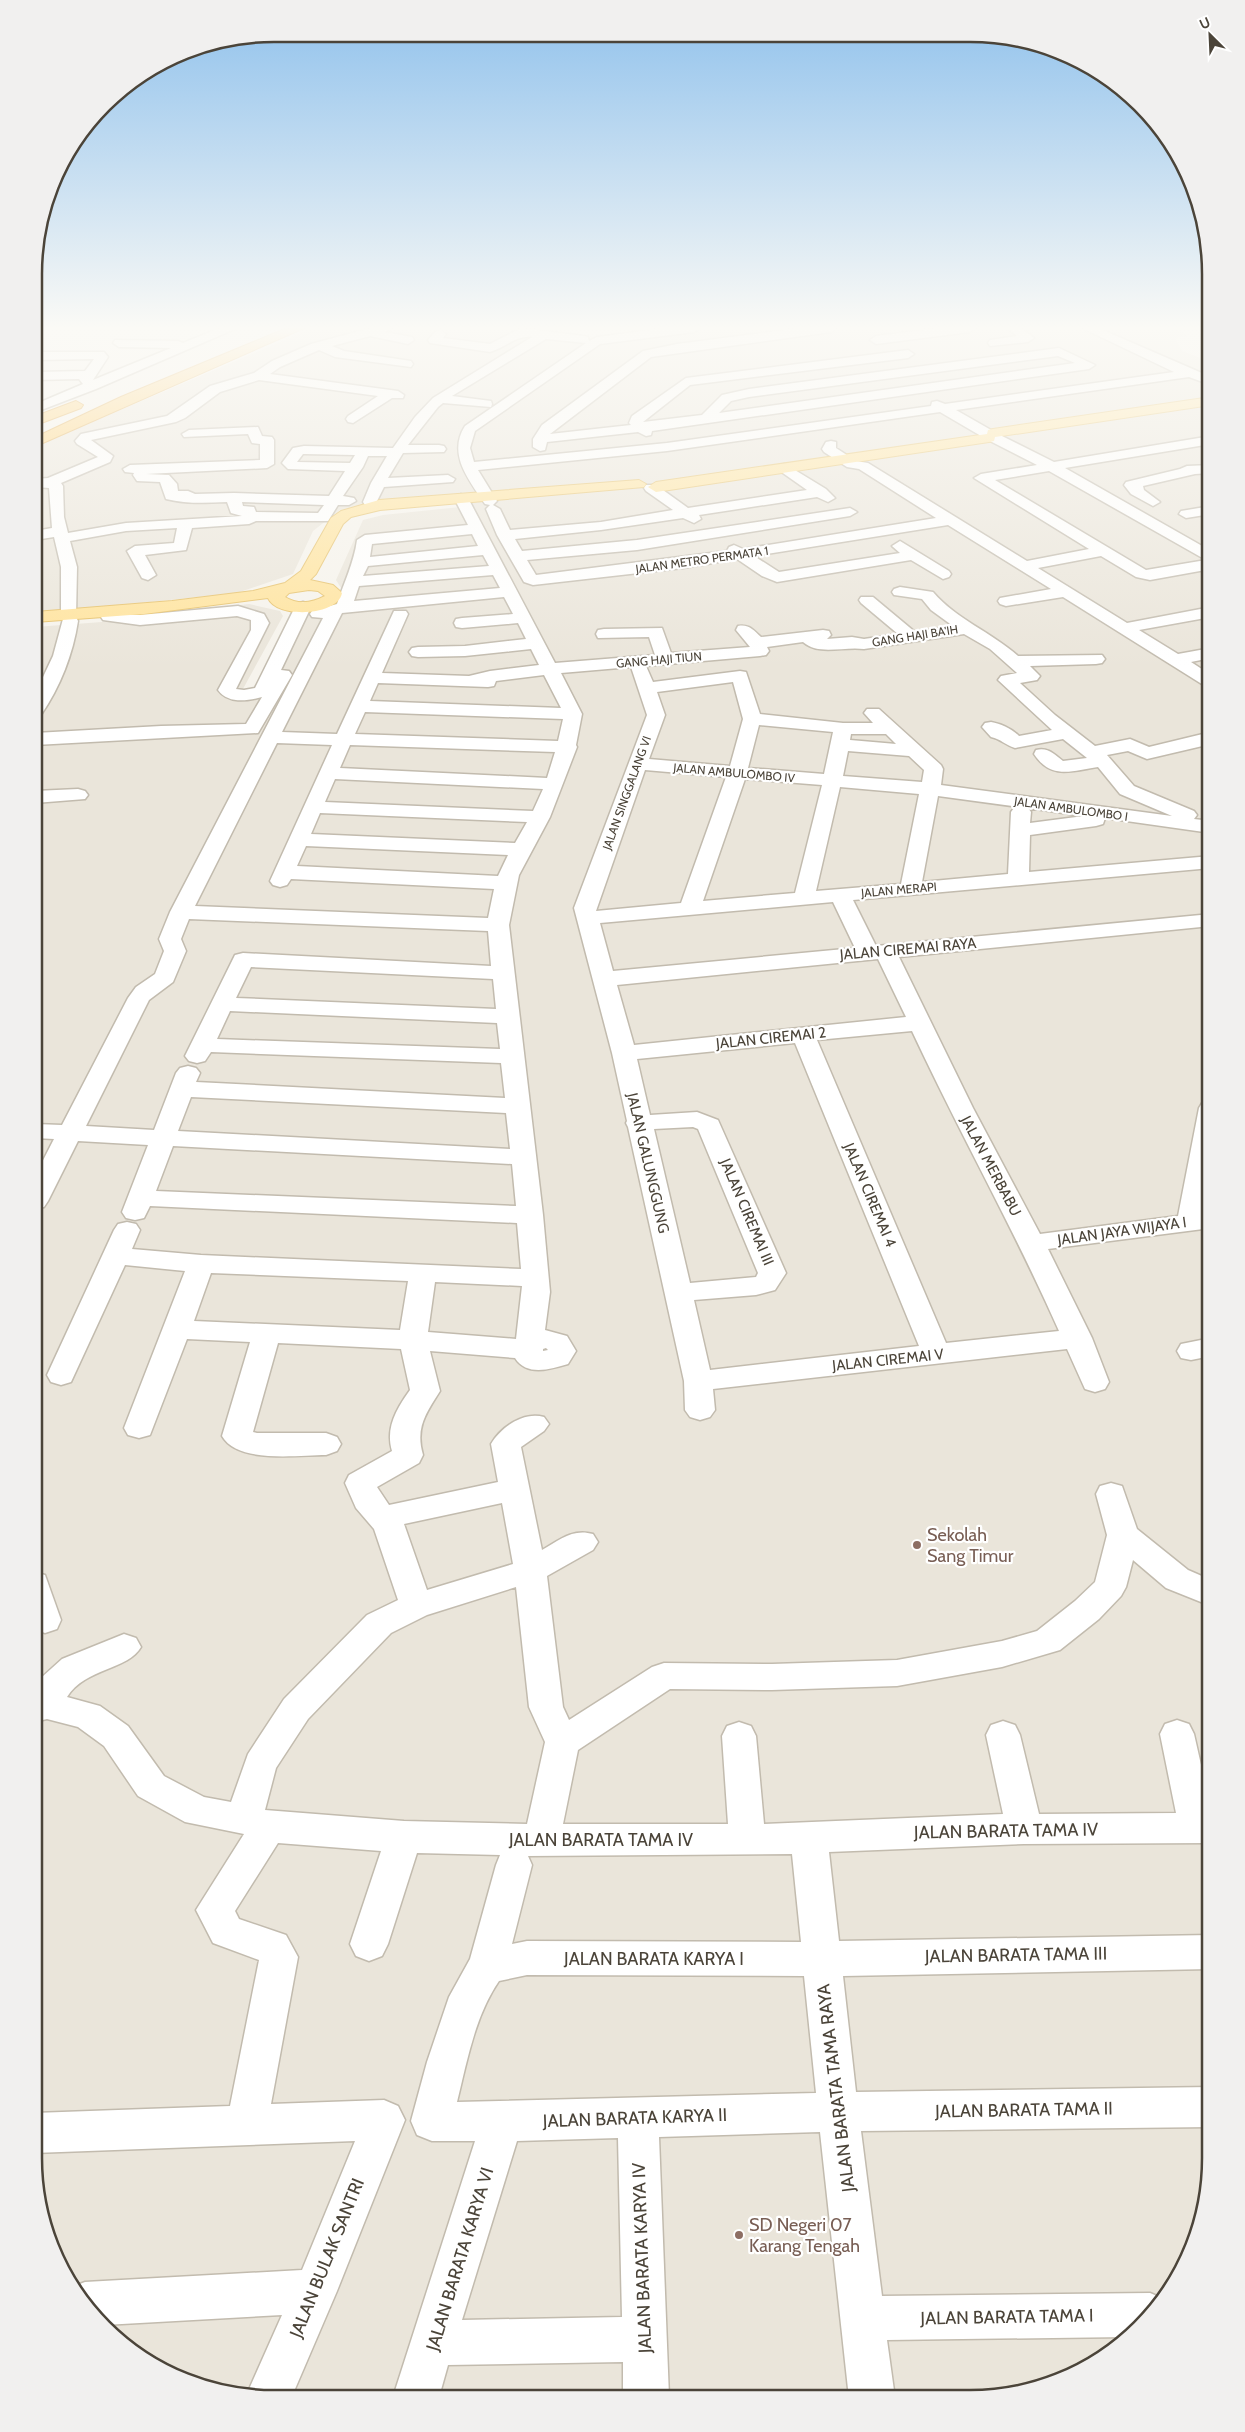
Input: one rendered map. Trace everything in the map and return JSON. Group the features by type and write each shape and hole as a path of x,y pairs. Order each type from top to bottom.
{"main road":[{"path":"648,486 946,441"},
{"path":"43,622 253,596 285,594 308,574 337,521 346,514 374,503 491,502 648,486 785,468 847,456"},
{"path":"334,559 351,524 366,514 462,501"},
{"path":"43,617 109,618 247,603 285,594 305,585 327,583 334,593 333,598 326,602 303,607 285,594"}],"street":[{"path":"43,483 105,459 106,456 83,441"},
{"path":"62,537 126,526 249,520 249,510 236,510 234,497 188,499 188,495 170,496 170,484 164,478 142,478 135,470 267,464 267,441"},
{"path":"267,446 299,444 299,441"},
{"path":"393,441 399,449"},
{"path":"237,498 333,500 374,503 378,483 404,441"},
{"name":"JALAN METRO PERMATA 1","path":"464,441 468,467 491,502 505,535 530,579 533,580 629,571 951,520"},
{"path":"540,441 542,460"},
{"path":"659,441 667,447"},
{"path":"468,467 706,441"},
{"path":"824,441 1202,676"},
{"path":"1003,441 1202,551"},
{"path":"1202,441 981,478 1145,575 1202,566"},
{"path":"356,467 293,466 289,463 301,450 439,449"},
{"path":"252,516 325,517 333,500 356,467 364,451"},
{"path":"388,467 406,466"},
{"path":"785,468 943,574"},
{"path":"1153,502 1138,493 1136,491 1138,490 1132,485 1147,482 1158,476 1189,472 1187,470 1202,469"},
{"path":"378,483 448,478"},
{"path":"43,483 56,486 57,518 70,571 70,618 65,647 52,662 43,688"},
{"path":"326,483 345,484"},
{"path":"648,486 688,513 713,534 768,573 784,577 914,555"},
{"path":"505,535 601,526 820,492"},
{"path":"177,1330 538,1345 534,1299 536,1285 530,1215 506,1016 498,925 506,883 521,849 540,818 554,784 568,747 573,714 462,501"},
{"path":"1186,514 1202,511"},
{"path":"517,556 638,545 850,512"},
{"path":"135,551 181,547 186,524"},
{"path":"43,1185 139,998 144,992 166,977 175,950 170,939 181,912 270,737 339,609 362,562 365,540 476,529"},
{"path":"294,532 332,530"},
{"path":"43,536 62,537 108,544 130,542 148,575"},
{"path":"362,562 488,550"},
{"path":"1025,566 1104,551"},
{"path":"352,582 499,570"},
{"path":"43,738 161,731 252,728 315,615 339,609 510,592"},
{"path":"900,592 927,595 937,607 966,628 996,645 1031,676 1007,680 1098,756 1127,790 1192,817 1202,824"},
{"path":"1006,601 1066,592"},
{"path":"867,600 912,638"},
{"path":"109,618 140,620 238,611 258,617 261,623 259,630 227,690 230,693 246,695 262,691 303,607"},
{"path":"400,614 282,876 506,883"},
{"path":"1125,628 1202,614"},
{"path":"449,652 461,617 524,618"},
{"name":"GANG HAJI BA'IH","path":"806,637 816,645 852,642 864,644 912,638 966,628"},
{"path":"259,630 291,631"},
{"path":"744,630 757,644 834,634"},
{"path":"604,634 656,632 665,660"},
{"path":"418,652 449,652 537,644"},
{"name":"GANG HAJI TIUN","path":"372,678 470,681 555,677 665,660 754,653 760,651 757,644"},
{"path":"248,652 280,653"},
{"path":"1176,660 1202,655"},
{"path":"1014,661 1096,659"},
{"name":"JALAN SINGGALANG VI","path":"587,918 585,908 656,716 648,688 639,668"},
{"path":"648,688 740,676 752,719 737,774 690,908"},
{"path":"358,706 573,714"},
{"path":"873,714 934,769 910,889"},
{"path":"752,719 915,751"},
{"path":"990,727 997,733 1004,732 1015,742 1067,732"},
{"path":"841,736 891,730"},
{"path":"804,898 841,736"},
{"path":"270,737 568,747"},
{"path":"1043,754 1059,767 1130,745 1147,753 1202,740"},
{"name":"JALAN AMBULOMBO IV","path":"637,764 832,782"},
{"path":"328,773 554,784"},
{"name":"JALAN AMBULOMBO I","path":"832,782 931,789 1202,826"},
{"path":"43,797 78,795"},
{"path":"1018,879 1022,802"},
{"path":"313,807 540,818"},
{"path":"1020,830 1123,816"},
{"path":"298,840 521,849"},
{"name":"JALAN MERAPI","path":"587,918 1202,863"},
{"path":"840,895 881,955"},
{"path":"181,912 498,925"},
{"name":"JALAN GALUNGGUNG","path":"587,918 624,1053 638,1123 698,1382 700,1410"},
{"name":"JALAN CIREMAI RAYA","path":"1045,942 1202,921"},
{"name":"JALAN CIREMAI RAYA","path":"606,986 881,955 1202,931"},
{"path":"61,1375 117,1256 193,1066 246,954 502,973"},
{"name":"JALAN MERBABU","path":"881,955 919,1023 1032,1243 1078,1338 1095,1382"},
{"path":"223,1004 506,1016"},
{"name":"JALAN CIREMAI 2","path":"624,1053 919,1023"},
{"name":"JALAN CIREMAI 4","path":"803,1034 937,1355"},
{"path":"193,1066 511,1056"},
{"path":"193,1066 518,1106"},
{"name":"JALAN CIREMAI III","path":"638,1123 697,1119 709,1124 772,1273 765,1284 756,1286 677,1293"},
{"path":"43,1131 523,1157"},
{"path":"1200,1221 1202,1200"},
{"path":"134,1215 530,1215"},
{"name":"JALAN JAYA WIJAYA I","path":"1032,1243 1200,1221"},
{"path":"117,1256 201,1264 423,1273 536,1285"},
{"path":"138,1428 201,1264"},
{"path":"416,1606 388,1525 367,1500 360,1483 408,1455 403,1441 410,1410 426,1391 413,1340 423,1273"},
{"path":"266,1334 237,1436 252,1444 326,1444"},
{"name":"JALAN CIREMAI V","path":"698,1382 1078,1338"},
{"path":"534,1424 506,1444 530,1571 546,1707 562,1742 542,1840"},
{"path":"388,1525 389,1516 397,1513 515,1488"},
{"path":"562,1742 664,1676 772,1677 897,1673 1002,1654 1048,1641 1087,1610 1110,1587 1123,1535 1111,1494"},
{"path":"1123,1535 1177,1579 1202,1590"},
{"path":"43,2133 247,2125 279,1957 272,1946 226,1931 215,1910 256,1823 260,1764 296,1709 379,1624 416,1606 530,1571 582,1542"},
{"path":"43,1613 45,1620"},
{"path":"43,1704 54,1686 74,1668 124,1646"},
{"name":"JALAN BARATA TAMA IV","path":"43,1707 88,1716 116,1736 151,1786 198,1811 256,1823 404,1837 542,1840 747,1840 809,1836 1024,1829 1202,1828"},
{"path":"1177,1734 1202,1821"},
{"path":"1003,1735 1024,1829"},
{"path":"739,1736 747,1840"},
{"name":"JALAN BARATA TAMA RAYA","path":"809,1836 838,2112 871,2390"},
{"path":"369,1944 404,1837"},
{"path":"487,1966 514,1865"},
{"name":"JALAN BARATA TAMA III","path":"821,1959 1202,1952"},
{"name":"JALAN BARATA KARYA I","path":"487,1966 528,1958 821,1959"},
{"name":"JALAN BARATA KARYA II","path":"487,1966 476,1978 432,2120 502,2122 838,2112"},
{"name":"JALAN BARATA TAMA II","path":"838,2112 1202,2107"},
{"name":"JALAN BARATA KARYA IV","path":"638,2118 646,2390"},
{"name":"JALAN BULAK SANTRI","path":"247,2125 384,2120 315,2291 271,2390"},
{"name":"JALAN BARATA KARYA VI","path":"418,2390 502,2122"},
{"path":"94,2303 315,2291"},
{"name":"JALAN BARATA TAMA I","path":"864,2318 1141,2315"},
{"path":"434,2343 645,2339"}],"shaded area":[{"path":"47,441 1202,441 1201,2188 1195,2218 1185,2246 1179,2260 1155,2299 1135,2322 1112,2342 1073,2366 1031,2382 1001,2388 970,2390 274,2390 244,2388 214,2382 186,2372 172,2366 133,2342 110,2322 90,2299 66,2260 50,2218 43,2173 43,626 102,622 249,604 280,611 283,616 238,698 257,696 302,613 334,605 343,591 336,580 363,520 383,515 470,506 464,495 370,503 340,510 313,531 293,574 237,593 43,613 43,443"}],"place":[{"name":"Sekolah Sang Timur","path":"917,1545"},
{"name":"SD Negeri 07 Karang Tengah","path":"739,2235"}]}
